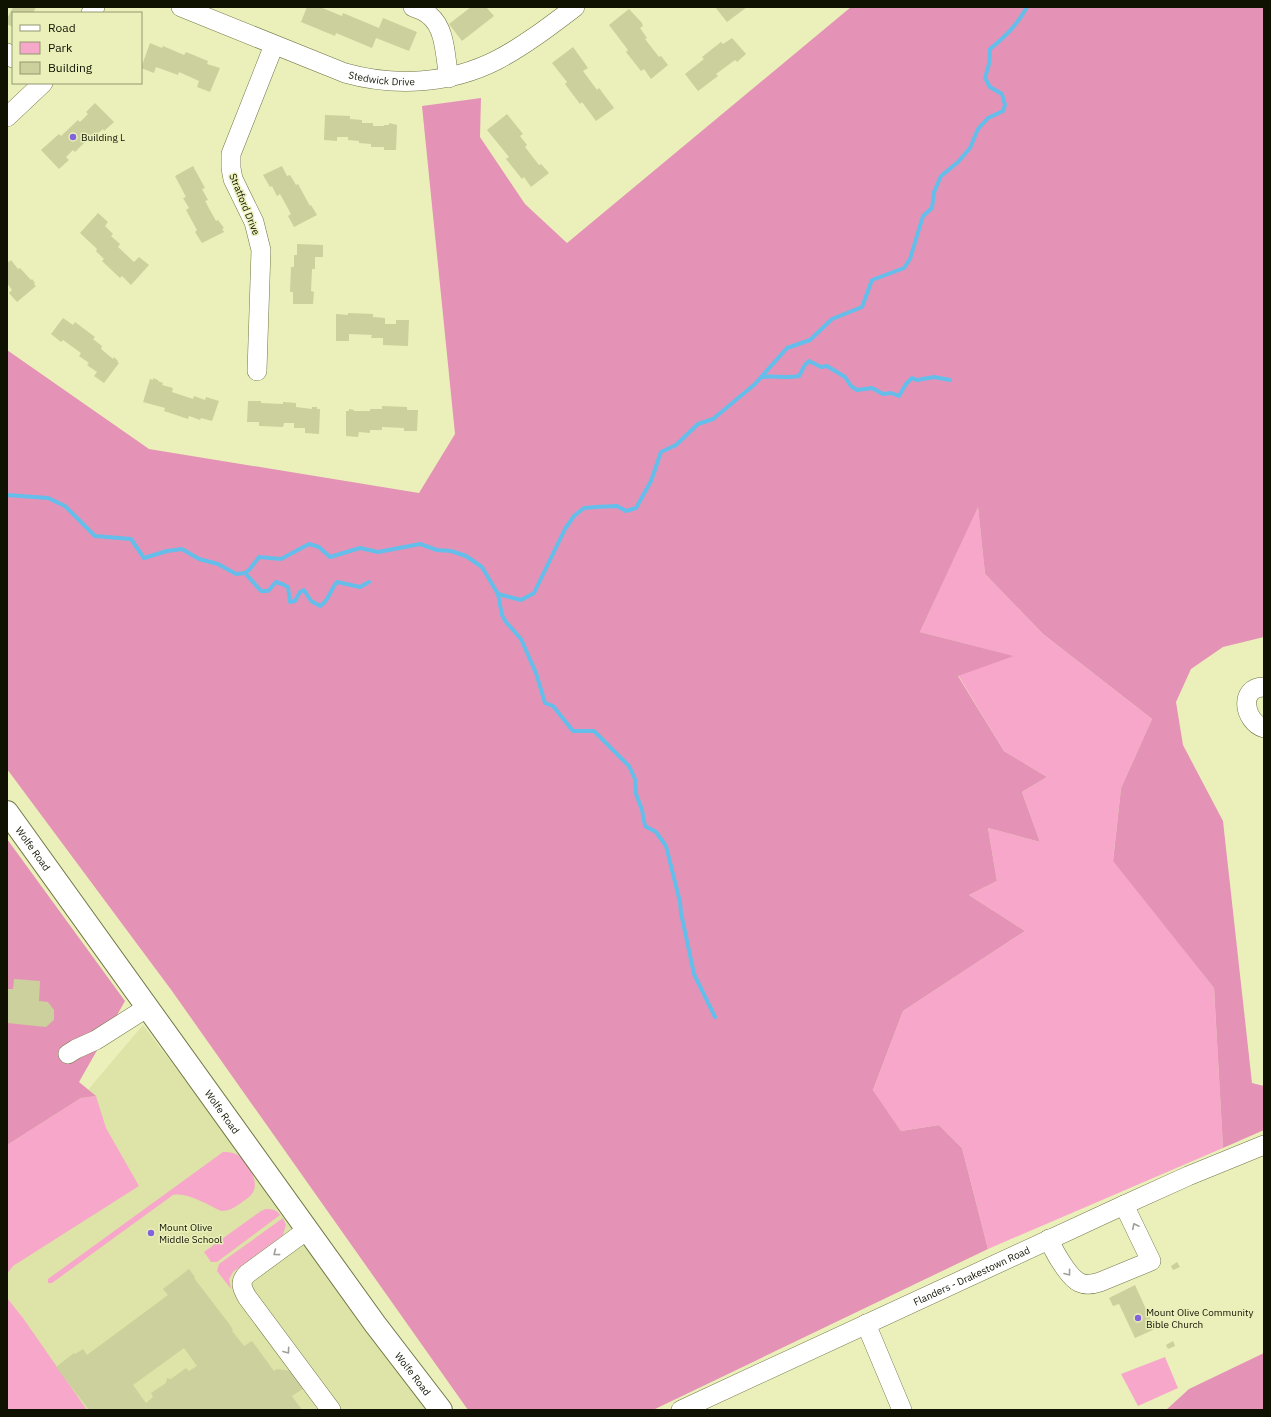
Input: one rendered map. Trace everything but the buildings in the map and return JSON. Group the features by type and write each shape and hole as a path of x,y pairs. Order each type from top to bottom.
{"main road":[{"name":"Wolfe Road","path":"7,812 375,1324 441,1410"}],"street":[{"name":"Stedwick Drive","path":"181,7 345,72 372,79 401,81 449,78 497,60 527,42 575,7"},
{"path":"413,7 429,15 438,26 443,39 449,78"},
{"name":"Stratford Drive","path":"257,371 261,250 254,222 233,179 231,159 239,134 274,44"},
{"path":"7,117 42,84"},
{"path":"1264,687 1259,687 1251,691 1248,695 1247,705 1248,713 1253,722 1264,728"},
{"path":"68,1054 96,1040 148,1007"},
{"name":"Flanders - Drakestown Road","path":"681,1410 1124,1204 1264,1145"},
{"path":"1049,1239 1055,1254 1072,1278 1082,1284 1093,1284 1100,1282 1151,1261 1124,1204"},
{"path":"308,1230 247,1274 242,1280 241,1285 247,1297 331,1410"},
{"path":"866,1324 902,1410"}],"shaded area":[{"path":"851,7 1264,7 1264,637 1223,647 1191,669 1176,702 1183,745 1223,821 1252,1083 1264,1086 1264,1130 1223,1148 1214,988 1113,861 1121,788 1152,719 1043,634 985,574 978,507 920,632 1014,656 958,676 1004,751 1047,777 1022,792 1040,842 988,828 997,881 969,895 1025,931 903,1011 873,1090 901,1131 939,1125 962,1148 988,1249 653,1410 468,1410 172,991 7,769 7,350 149,449 419,493 455,434 422,106 481,98 480,137 525,204 567,243"},
{"path":"7,839 125,1001 79,1082 96,1096 81,1098 7,1145"},
{"name":"Mount Olive Middle School","path":"143,1025 243,1157 274,1205 316,1262 362,1320 429,1410 7,1410 7,1145 81,1098"},
{"path":"1264,1353 1264,1410 1166,1410 1189,1389"}],"green space":[{"path":"978,506 985,574 1043,634 1152,719 1121,788 1113,860 1214,988 1223,1148 988,1249 962,1148 939,1125 901,1131 873,1090 903,1011 1025,931 969,895 997,881 988,828 1040,842 1022,792 1047,777 1004,751 958,675 1013,656 920,632"},
{"path":"96,1096 106,1128 139,1186 13,1266 7,1274 7,1145 81,1098"},
{"path":"223,1152 238,1155 251,1171 255,1185 253,1192 247,1199 231,1209 221,1211 185,1195 173,1195 52,1283 48,1283 48,1279"},
{"path":"266,1209 274,1210 280,1215 217,1262 211,1262 204,1252 261,1211"},
{"path":"283,1218 286,1225 283,1235 233,1272 229,1279 231,1289 217,1271 219,1264"},
{"path":"7,1298 23,1318 87,1410 7,1410"},
{"path":"1165,1357 1178,1388 1138,1406 1121,1374"}],"waterway":[{"path":"7,495 48,498 65,506 95,536 131,539 144,558 167,551 182,549 199,559 218,564 236,574 245,573 259,557 281,559 309,544 319,547 330,557 360,548 378,552 420,544 437,550 451,551 466,556 482,567 498,594 521,600 534,593 565,529 574,516 584,508 617,506 626,511 636,508 651,481 661,452 676,445 698,424 713,419 755,384 787,348 810,340 832,319 862,307 872,280 904,268 910,259 923,216 932,208 934,192 941,176 958,162 970,148 978,129 988,118 1003,111 1005,105 1002,94 990,87 985,78 989,64 990,49 1011,30 1027,7"},
{"path":"762,377 799,376 809,361 821,367 827,366 845,377 851,386 857,390 872,388 883,394 891,393 899,396 906,384 912,378 917,380 934,377 950,380"},
{"path":"245,573 261,591 268,591 276,582 288,587 290,602 295,601 300,592 304,590 311,601 320,606 323,604 337,582 360,587 369,582"},
{"path":"498,594 502,615 506,622 521,639 536,673 545,703 553,706 573,731 594,731 629,766 635,779 636,794 642,810 645,826 656,832 666,846 680,902 694,974 715,1017"}],"place":[{"name":"Building L","path":"73,137"},
{"name":"Mount Olive Middle School","path":"151,1233"},
{"name":"Mount Olive Community Bible Church","path":"1138,1318"}]}
